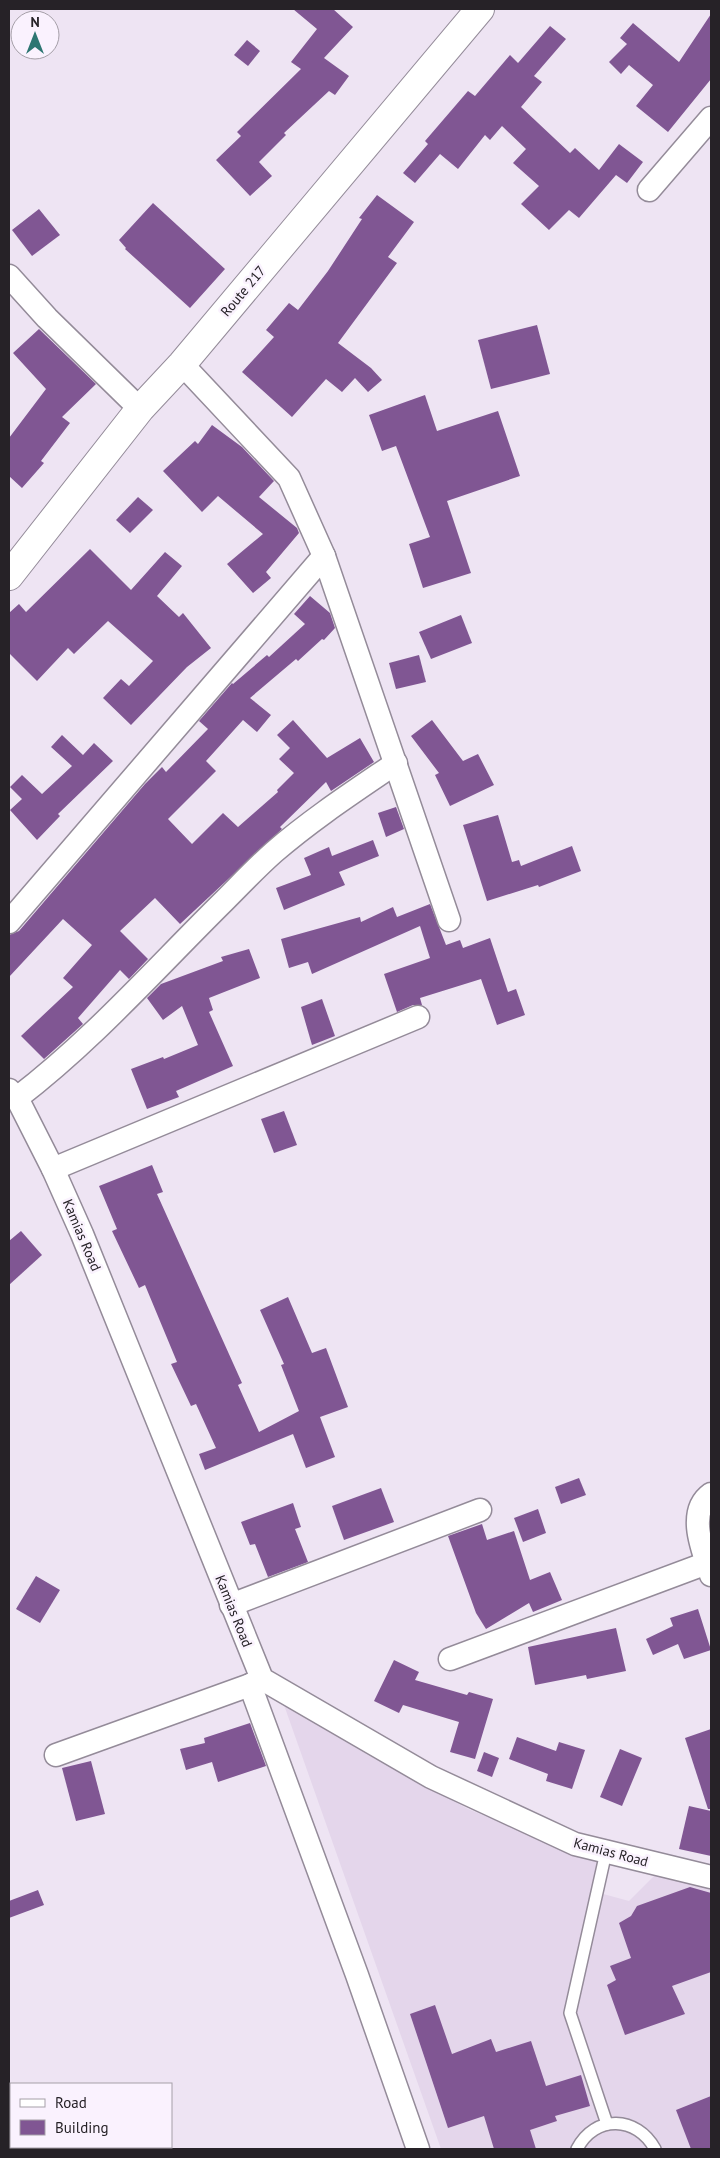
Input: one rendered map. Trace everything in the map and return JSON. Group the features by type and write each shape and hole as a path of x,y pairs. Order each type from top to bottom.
{"main road":[{"name":"Route 217","path":"9,576 140,409 182,364 480,9"}],"street":[{"path":"649,190 711,118"},
{"path":"9,276 47,318 140,409"},
{"path":"182,364 289,478 324,556 449,920"},
{"path":"9,922 324,556"},
{"path":"13,1094 46,1075 112,1015 177,947 274,852 337,804 396,763"},
{"path":"53,1169 418,1017"},
{"name":"Kamias Road","path":"13,1094 53,1169 137,1370 231,1605 256,1682 431,1777 575,1844 711,1877"},
{"path":"450,1659 709,1569 696,1519 705,1499 711,1494"},
{"path":"231,1605 480,1510"},
{"path":"56,1755 256,1682 418,2149"}],"lane":[{"path":"606,1852 570,2013 608,2124"},
{"path":"577,2149 588,2134 608,2124 630,2126 641,2131 656,2149"}],"shaded area":[{"path":"284,1705 368,1755 468,1809 599,1863 596,1892 629,1901 657,1873 711,1887 711,2149 441,2149"}],"building":[{"path":"293,9 333,9 353,27 324,58 349,76 335,95 329,91 284,133 286,135 259,162 272,176 250,196 216,160 241,136 237,132 301,69 291,62 317,29"},
{"path":"711,14 711,79 668,132 636,106 653,85 629,65 621,74 609,62 627,44 620,38 633,23 679,62"},
{"path":"550,26 566,39 534,76 542,82 521,107 570,153 575,148 599,170 619,144 643,162 627,183 616,175 579,218 569,210 549,230 521,204 539,186 513,163 526,149 502,126 490,140 485,135 458,169 440,154 415,183 403,173 428,144 425,141 468,91 475,96 510,55 518,63"},
{"path":"247,40 260,51 248,66 234,55"},
{"path":"377,195 414,222 388,257 397,263 338,343 371,368 382,380 368,392 355,378 342,392 326,379 292,417 242,372 274,337 266,330 289,303 298,310 328,271 362,219 359,218"},
{"path":"153,203 225,269 190,308 125,249 119,240"},
{"path":"39,209 60,235 32,256 12,230"},
{"path":"537,325 550,374 491,389 478,340"},
{"path":"39,329 96,384 62,417 70,423 41,461 44,463 22,488 9,476 9,438 46,389 13,353"},
{"path":"425,395 437,431 498,411 520,476 447,501 471,573 423,588 409,544 430,537 396,446 382,451 369,415"},
{"path":"212,425 242,447 274,481 259,497 297,528 299,533 266,572 271,578 253,593 227,564 263,534 218,496 202,512 163,471 195,441 198,444"},
{"path":"138,497 153,510 130,533 116,520"},
{"path":"90,549 131,590 165,552 182,566 157,596 179,617 183,613 211,648 187,667 131,725 103,698 121,679 129,686 153,661 108,621 74,654 68,648 37,681 9,653 9,613 19,604 26,612"},
{"path":"310,596 330,613 335,628 324,640 322,639 298,661 296,659 250,698 271,715 257,732 243,720 206,761 216,771 168,819 192,844 223,813 238,827 278,792 277,790 294,773 279,759 290,748 277,735 293,720 327,758 360,738 374,762 331,791 326,782 280,827 282,829 180,924 155,898 120,931 148,959 129,979 120,970 78,1018 83,1024 44,1059 21,1036 73,987 63,978 92,945 63,919 9,977 9,935 19,931 145,784 162,767 166,772 208,729 199,721 232,683 267,655 269,657 305,624 294,614"},
{"path":"461,615 472,643 431,659 419,632"},
{"path":"419,655 426,682 396,689 389,663"},
{"path":"432,720 463,761 478,754 494,785 450,806 435,775 439,773 411,736"},
{"path":"62,735 83,755 94,743 113,761 58,814 60,816 37,840 10,810 22,799 10,787 22,775 42,794 72,766 51,747"},
{"path":"396,807 404,829 386,837 378,813"},
{"path":"498,815 512,862 519,860 521,866 572,846 581,871 539,887 538,885 487,901 463,825"},
{"path":"373,840 379,856 339,872 345,885 284,910 276,888 311,875 304,858 329,847 332,856"},
{"path":"430,904 446,945 460,940 463,948 490,938 508,992 516,989 525,1015 497,1025 481,979 420,998 422,1005 413,1005 397,1012 384,974 430,958 420,926 312,974 308,962 289,968 281,939 360,917 361,922 393,907 397,917"},
{"path":"249,949 260,978 209,998 213,1010 209,1012 233,1066 176,1091 179,1097 147,1109 131,1069 163,1057 164,1059 198,1045 182,1006 163,1020 147,998 161,984 223,961 221,957"},
{"path":"322,999 335,1036 312,1045 301,1007"},
{"path":"284,1111 297,1145 274,1153 261,1119"},
{"path":"152,1165 163,1192 157,1194 242,1383 238,1385 259,1432 299,1411 281,1365 284,1364 260,1310 288,1297 312,1353 326,1348 348,1407 320,1417 335,1457 306,1468 293,1434 205,1470 199,1454 216,1448 196,1404 191,1406 171,1364 177,1362 145,1285 139,1288 112,1231 117,1229 99,1186"},
{"path":"21,1231 42,1255 9,1285 9,1241"},
{"path":"579,1478 586,1495 561,1504 555,1487"},
{"path":"381,1488 394,1522 344,1540 332,1506"},
{"path":"293,1503 301,1527 295,1529 308,1562 268,1577 255,1544 250,1545 241,1522"},
{"path":"538,1509 546,1533 523,1542 514,1518"},
{"path":"482,1524 487,1540 514,1531 530,1580 550,1572 562,1600 533,1612 529,1603 486,1629 476,1613 448,1536"},
{"path":"36,1576 60,1590 40,1623 16,1609"},
{"path":"698,1609 711,1650 684,1659 678,1644 653,1655 646,1639 673,1626 670,1618"},
{"path":"616,1628 626,1671 587,1679 586,1675 535,1685 528,1647"},
{"path":"394,1660 419,1672 415,1680 467,1695 469,1692 493,1699 475,1759 450,1752 459,1722 403,1705 399,1713 374,1701"},
{"path":"250,1723 266,1766 218,1782 212,1762 186,1770 180,1749 205,1743 204,1738"},
{"path":"711,1729 711,1809 708,1809 685,1738"},
{"path":"517,1737 556,1751 559,1742 585,1750 572,1789 546,1781 548,1774 509,1759"},
{"path":"620,1749 642,1758 622,1806 600,1797"},
{"path":"484,1752 499,1758 492,1777 477,1771"},
{"path":"91,1761 105,1814 76,1821 62,1768"},
{"path":"689,1806 711,1811 711,1856 679,1849"},
{"path":"690,1887 711,1893 711,1972 672,1986 685,2014 625,2035 607,1985 616,1980 610,1966 631,1958 619,1923 631,1916 637,1906"},
{"path":"38,1890 44,1905 9,1918 9,1901"},
{"path":"435,2005 452,2054 491,2039 496,2052 531,2041 546,2086 581,2075 590,2106 555,2116 557,2121 530,2130 536,2149 494,2149 484,2116 448,2128 410,2014"},
{"path":"711,2096 711,2149 691,2149 676,2110"}]}
